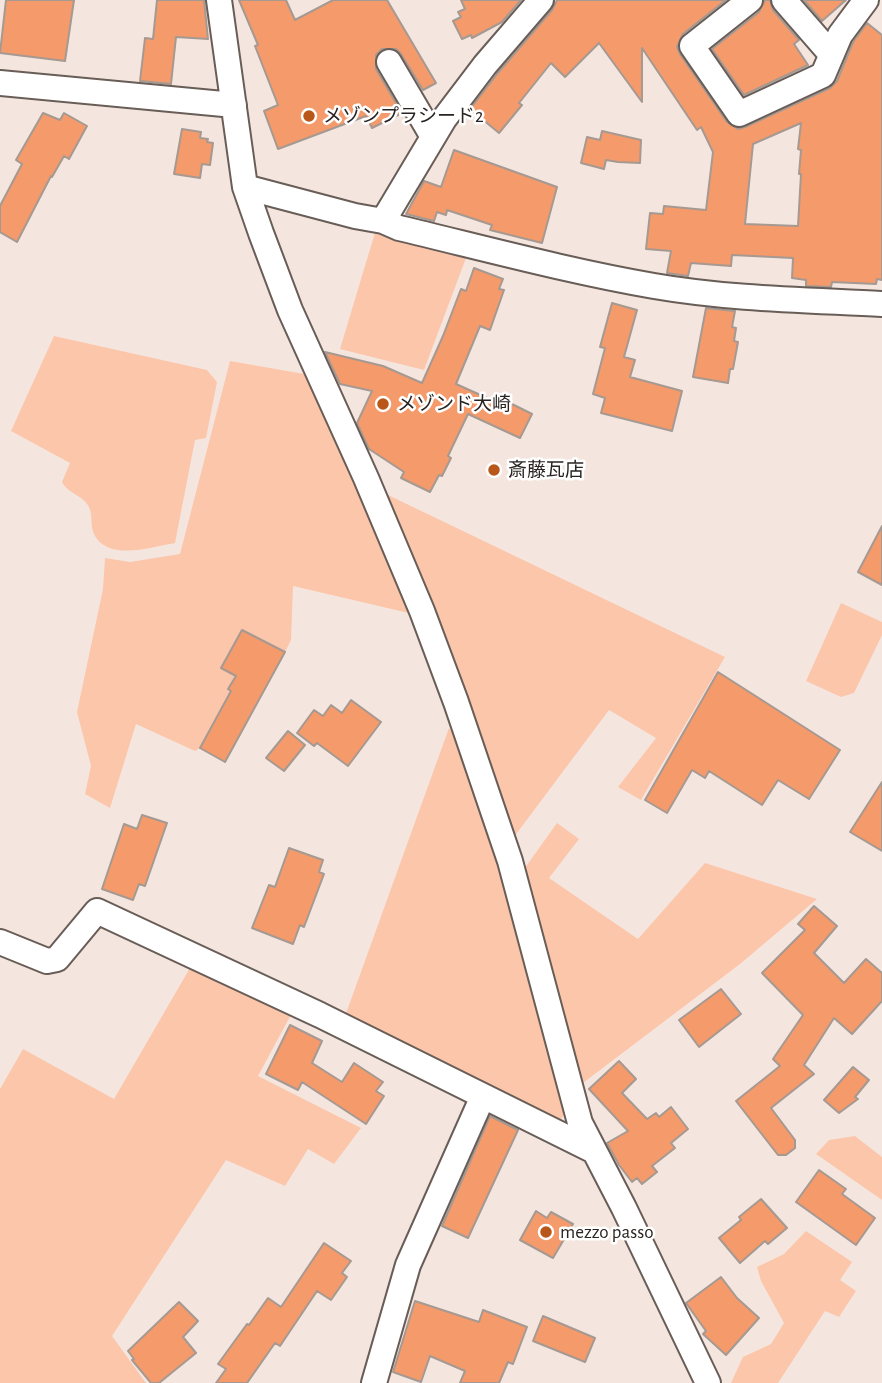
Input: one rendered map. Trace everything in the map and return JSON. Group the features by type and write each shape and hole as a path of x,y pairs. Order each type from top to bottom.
{"street":[{"path":"219,0 245,187 290,310 366,478 422,611 456,702 510,861 580,1123 708,1383"},
{"path":"383,221 433,137 485,65 541,0"},
{"path":"750,0 692,46 739,114 822,75 840,35 866,0"},
{"path":"784,0 831,54"},
{"path":"389,62 433,137"},
{"path":"0,83 234,105"},
{"path":"245,187 531,260 655,286 741,296 882,304"},
{"path":"0,942 47,961 57,959 97,911 320,1015 594,1151"},
{"path":"374,1383 408,1265 483,1096"}],"shaded area":[{"path":"377,226 469,250 424,370 340,349"},
{"path":"54,336 207,370 217,382 206,438 195,440 175,543 131,551 109,548 100,543 93,531 89,507 62,482 70,463 11,431"},
{"path":"230,361 310,375 413,614 293,586 291,640 285,652 242,630 222,668 236,676 229,689 231,691 200,748 195,751 136,724 110,808 85,794 91,766 77,712 103,589 105,558 130,562 180,554"},
{"path":"386,494 725,657 641,800 618,787 656,738 609,710 511,841"},
{"path":"841,603 882,622 882,635 854,693 841,697 806,681"},
{"path":"449,728 460,742 496,848 567,1109 560,1121 344,1019"},
{"path":"557,823 579,839 549,878 638,939 705,863 817,899 740,964 579,1086 522,872"},
{"path":"194,961 293,1011 258,1076 361,1128 334,1164 308,1149 285,1186 226,1160 112,1336 146,1383 0,1383 0,1089 23,1049 114,1099"},
{"path":"855,1136 882,1157 882,1200 816,1154 829,1140"},
{"path":"806,1231 852,1262 840,1280 856,1291 839,1317 825,1311 778,1383 731,1383 743,1357 771,1344 784,1323 761,1281 757,1267 784,1254"}],"building":[{"path":"6,0 74,0 65,61 0,53"},
{"path":"157,0 204,0 208,39 176,37 171,84 140,81 145,38 153,39"},
{"path":"239,0 286,0 295,20 333,0 387,0 436,83 423,90 396,49 382,49 376,55 376,69 402,113 372,128 366,116 278,149 264,111 278,105 255,46 258,45"},
{"path":"461,0 521,0 502,22 472,38 471,35 462,39 453,21 461,17 458,12 465,9"},
{"path":"557,0 726,0 683,34 677,47 727,122 738,129 830,88 837,81 853,42 867,23 882,35 882,280 877,279 876,284 832,282 831,287 806,286 806,280 792,278 793,258 732,255 731,266 691,263 688,276 667,273 671,251 646,249 650,213 663,214 664,206 706,210 713,152 701,127 697,130 642,48 642,102 599,43 565,77 551,63 499,133 470,109 552,10","holes":["801,123 798,149 801,150 798,226 745,224 753,144"]},
{"path":"765,0 770,0 773,10 799,40 794,44 808,65 744,95 712,49 759,12"},
{"path":"804,0 846,0 822,21"},
{"path":"43,113 60,120 64,113 87,126 69,159 64,156 51,176 17,242 0,232 0,206 22,164 16,160"},
{"path":"182,129 201,132 200,138 213,143 210,165 202,164 200,178 174,174"},
{"path":"602,131 641,140 640,163 606,160 604,169 581,163 587,137 600,140"},
{"path":"454,150 557,187 542,243 490,230 492,225 447,210 446,215 437,212 434,221 406,214 424,181 441,187"},
{"path":"474,268 503,279 499,289 504,290 490,330 480,326 456,384 505,406 508,402 532,414 520,438 468,414 448,456 451,458 430,492 401,478 404,472 369,449 357,423 372,391 340,384 325,352 383,366 422,383 461,289 466,291"},
{"path":"612,303 637,310 624,357 635,360 630,377 682,391 672,431 601,413 605,398 593,394 605,348 600,347"},
{"path":"706,308 735,311 732,327 736,328 734,341 738,342 728,383 693,377"},
{"path":"882,526 882,585 858,572"},
{"path":"242,630 285,652 225,762 200,748 231,691 228,689 236,676 221,668"},
{"path":"718,672 840,750 809,799 778,780 762,805 709,771 705,778 692,770 667,813 645,800"},
{"path":"351,700 381,722 348,766 317,743 314,746 297,733 314,710 323,716 331,705 342,713"},
{"path":"288,731 305,745 284,771 266,758"},
{"path":"882,782 882,851 850,832"},
{"path":"142,815 167,823 145,886 139,884 133,900 102,889 124,824 137,829"},
{"path":"289,848 323,860 319,872 324,874 304,927 300,925 293,944 252,928 269,885 275,887"},
{"path":"814,906 837,926 814,953 844,983 866,959 882,973 882,1001 852,1034 834,1018 804,1065 814,1074 771,1108 795,1140 795,1148 786,1155 778,1155 736,1101 780,1066 773,1059 803,1015 762,973 805,930 798,924"},
{"path":"721,989 741,1014 699,1047 679,1020"},
{"path":"290,1025 322,1041 312,1063 342,1082 354,1063 383,1082 376,1091 384,1096 366,1124 302,1082 298,1090 266,1074"},
{"path":"619,1061 636,1079 622,1093 647,1119 656,1113 659,1117 671,1107 688,1129 671,1143 675,1148 652,1166 657,1172 642,1184 637,1178 632,1182 607,1143 628,1131 589,1089"},
{"path":"853,1067 869,1080 855,1097 858,1099 839,1113 824,1100"},
{"path":"490,1116 518,1130 468,1238 442,1226"},
{"path":"819,1170 846,1189 842,1194 875,1218 856,1245 796,1202"},
{"path":"761,1199 787,1228 768,1244 765,1241 740,1263 719,1238"},
{"name":"mezzo passo","path":"536,1211 547,1218 551,1212 573,1224 553,1258 520,1240"},
{"path":"324,1243 351,1261 342,1273 347,1277 331,1300 317,1291 280,1346 275,1343 247,1383 216,1383 226,1369 218,1364 247,1324 249,1325 268,1298 281,1307"},
{"path":"721,1277 737,1298 759,1318 726,1355 703,1334 706,1331 686,1303"},
{"path":"415,1301 479,1322 483,1310 527,1327 513,1364 508,1362 499,1383 460,1383 465,1371 430,1356 421,1382 393,1372"},
{"path":"179,1302 198,1321 183,1337 196,1353 159,1383 151,1383 128,1351"},
{"path":"543,1316 595,1338 585,1362 533,1341"}],"place":[{"name":"メゾンプラシード2","path":"309,116"},
{"name":"メゾンド大崎","path":"383,404"},
{"name":"斎藤瓦店","path":"494,470"},
{"name":"mezzo passo","path":"546,1232"}]}
